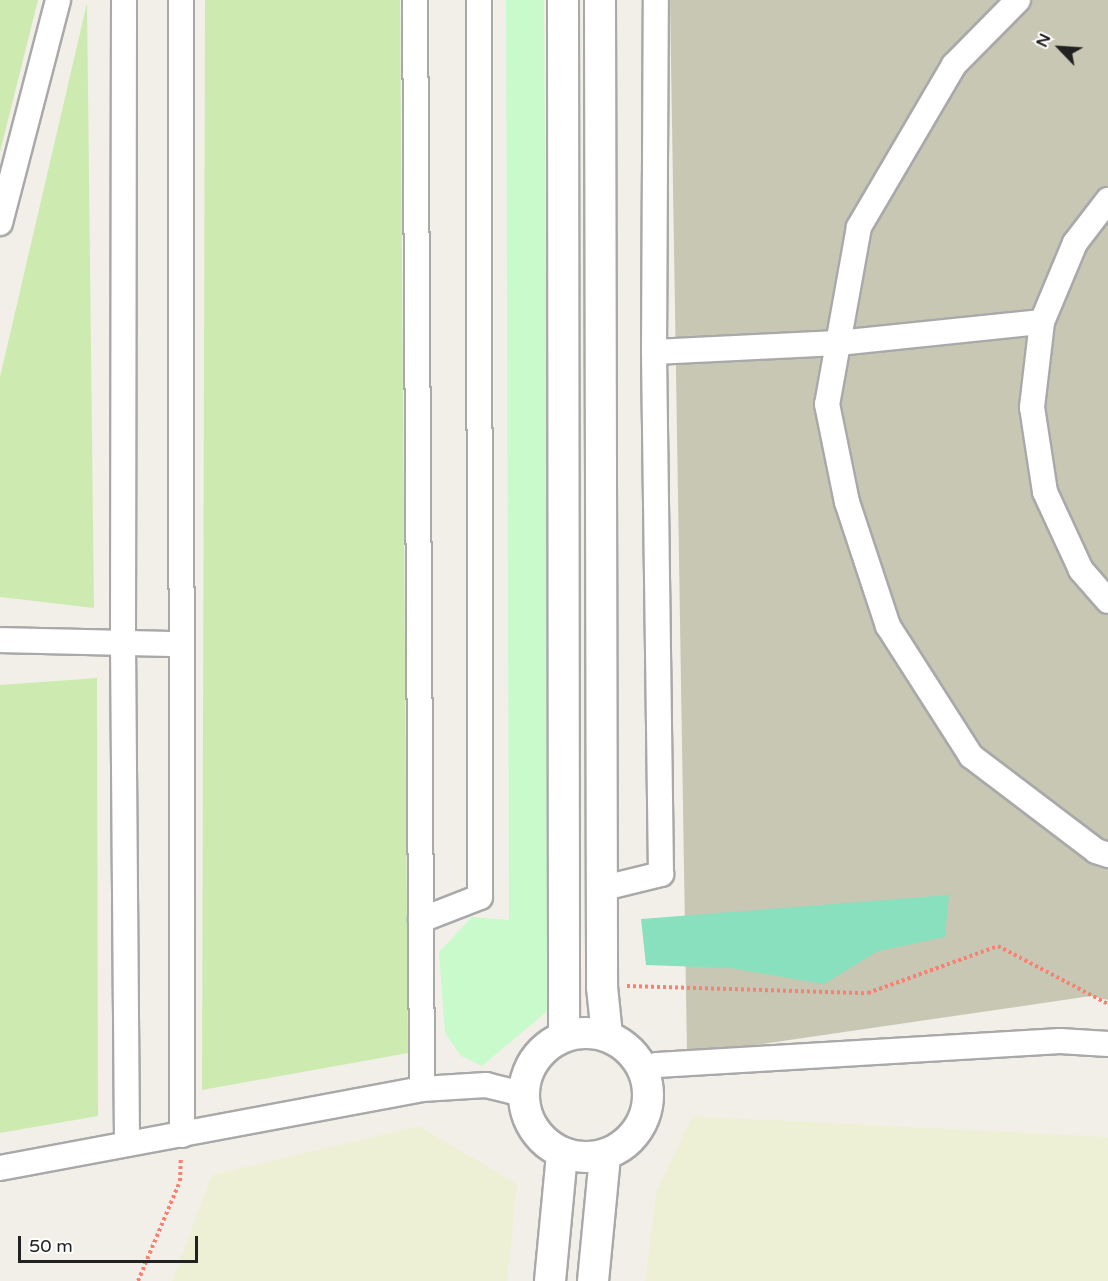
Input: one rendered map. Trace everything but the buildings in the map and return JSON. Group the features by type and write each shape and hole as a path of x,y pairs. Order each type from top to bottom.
{"street":[{"path":"0,223 58,0"},
{"path":"124,0 123,642 126,1142"},
{"path":"182,0 182,1135"},
{"path":"415,0 422,1089"},
{"path":"421,920 480,897 479,0"},
{"path":"563,0 564,1035"},
{"path":"600,0 604,888 602,987 607,1035"},
{"path":"604,888 661,874 654,352 656,0"},
{"path":"1018,0 954,65 859,227 827,404 847,502 888,626 971,756 1096,851 1108,855"},
{"path":"1108,200 1075,243 1042,322 1032,407 1046,492 1081,570 1108,601"},
{"path":"654,352 838,343 1042,322"},
{"path":"0,640 181,644"},
{"path":"586,1031 607,1035 633,1051 645,1070 647,1113 639,1130 624,1146 605,1156 583,1158 562,1153 537,1135 526,1115 523,1094 531,1064 545,1047 564,1035 586,1031"},
{"path":"645,1070 657,1065 1048,1042 1108,1044"},
{"path":"0,1168 126,1142 182,1135 422,1089 486,1085 523,1094"},
{"path":"550,1281 562,1153"},
{"path":"593,1281 605,1156"}],"path":[{"path":"602,987 867,993 998,946 1108,1004"},
{"path":"138,1281 180,1181 182,1135"}],"shaded area":[{"path":"670,0 1108,0 1108,1000 1091,996 687,1055"},
{"path":"692,1116 1108,1137 1108,1281 645,1281 656,1193"},
{"path":"419,1126 517,1184 507,1281 172,1281 212,1175"}],"green space":[{"path":"0,0 38,0 0,152"},
{"path":"205,0 400,0 408,1053 202,1090"},
{"path":"506,0 544,0 551,1008 482,1066 461,1056 445,1033 439,952 472,917 509,920"},
{"path":"87,3 94,608 0,597 0,377"},
{"path":"97,678 98,1116 0,1133 0,685"},
{"path":"949,895 945,937 878,951 824,984 730,968 646,965 641,919"}]}
